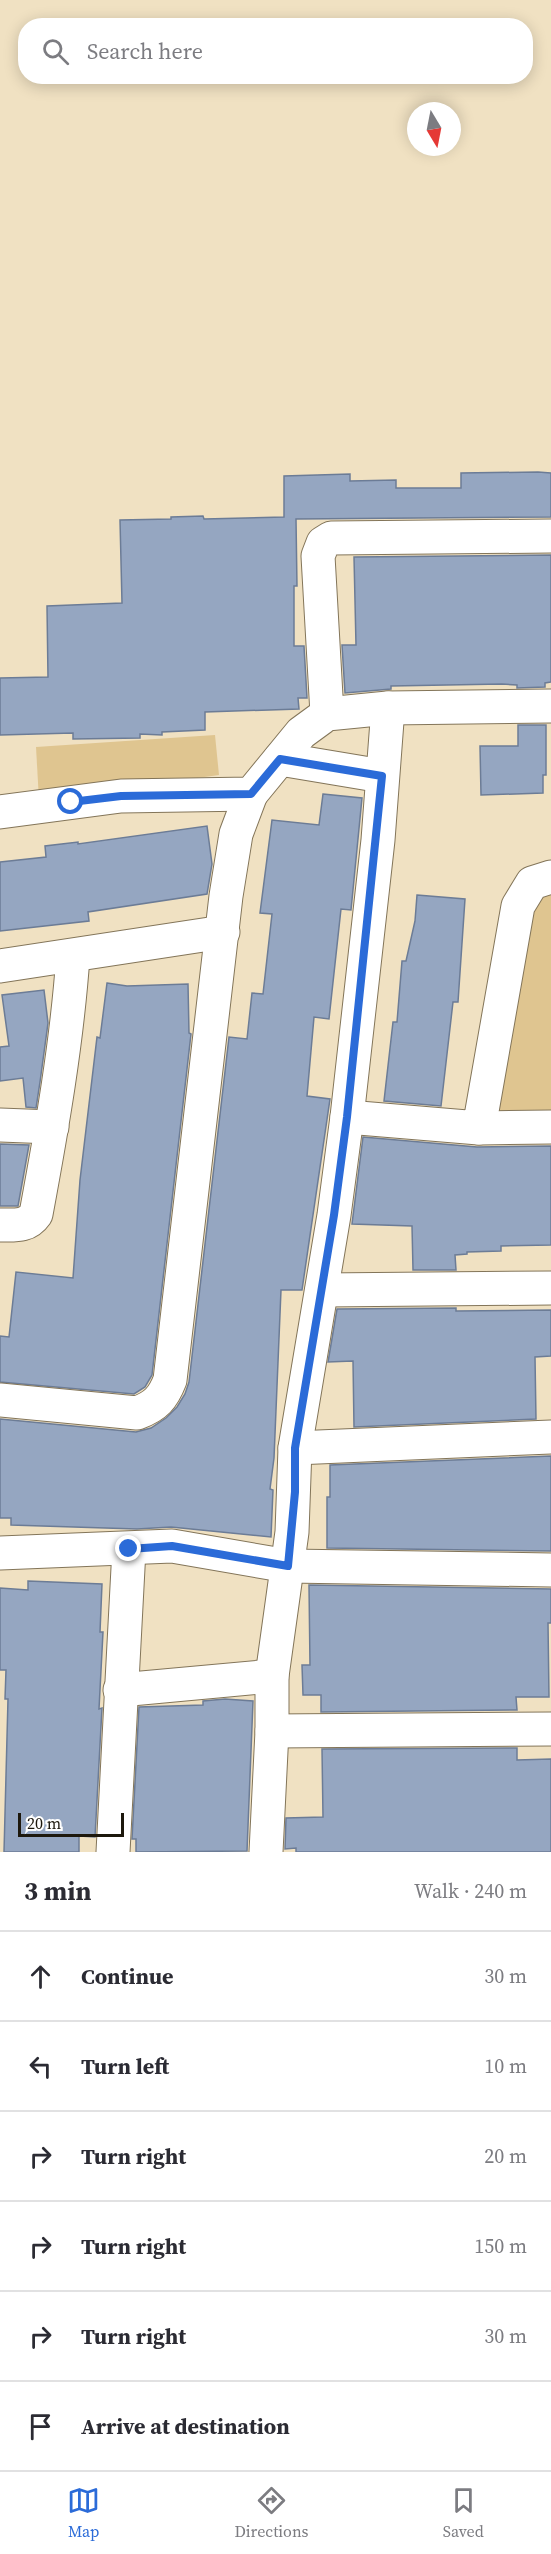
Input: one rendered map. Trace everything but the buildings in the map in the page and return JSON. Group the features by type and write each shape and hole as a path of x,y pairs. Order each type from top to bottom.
{"street":[{"path":"327,714 318,556 323,543 331,538 551,536"},
{"path":"0,1400 137,1413 153,1407 164,1396 170,1380 224,932 226,896 236,834 251,794 301,733 327,714 388,708 551,706"},
{"path":"266,1852 272,1731 272,1676 288,1566 294,1502 295,1448 322,1290 347,1117 388,708"},
{"path":"280,759 382,776"},
{"path":"0,812 121,796 251,794"},
{"path":"479,1128 518,906 531,883 551,877"},
{"path":"0,966 224,932"},
{"path":"0,1225 20,1225 31,1221 36,1214 52,1127 70,1002 73,956"},
{"path":"347,1117 479,1128 551,1127"},
{"path":"0,1125 52,1127"},
{"path":"322,1290 551,1288"},
{"path":"295,1448 551,1437"},
{"path":"0,1552 172,1546 288,1566 551,1570"},
{"path":"113,1852 129,1549"},
{"path":"120,1690 272,1676"},
{"path":"272,1731 551,1730"}],"shaded area":[{"path":"215,735 219,775 39,800 36,747"},
{"path":"551,892 551,1122 489,1121 538,893"}],"route":[{"path":"71,802 121,796 251,794 280,759 382,776 378,840 347,1117 334,1215 295,1448 295,1492 288,1566 172,1546 129,1549"}]}
